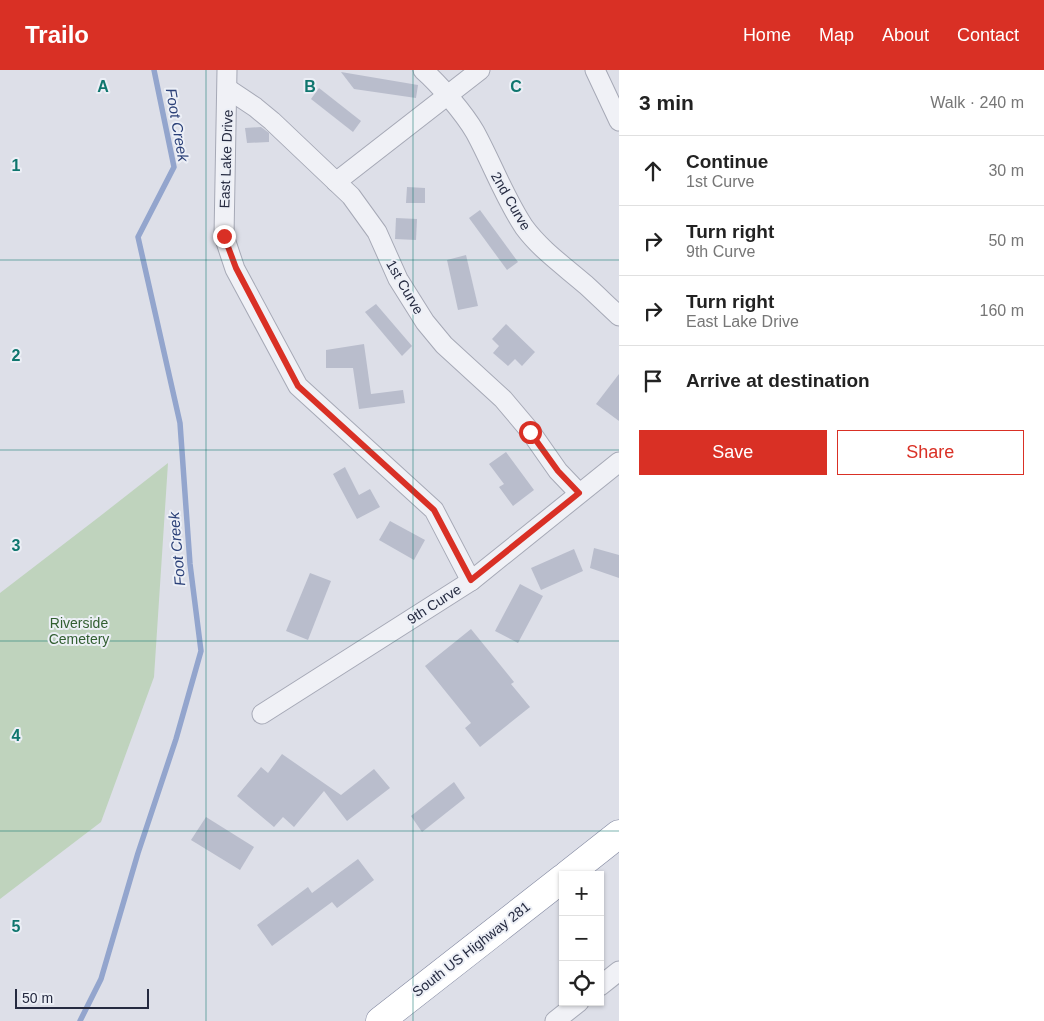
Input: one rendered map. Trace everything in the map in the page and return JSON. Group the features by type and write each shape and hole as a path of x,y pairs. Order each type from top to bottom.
{"highway":[{"path":"572,871 619,834"},
{"name":"South US Highway 281","path":"380,1021 559,881"}],"street":[{"name":"2nd Curve","path":"423,70 459,110 474,131 506,196 525,228 544,250 619,316"},
{"path":"336,182 480,70"},
{"path":"596,70 619,121"},
{"name":"1st Curve","path":"228,79 255,107 351,196 377,232 398,279 425,322 444,344 503,399 558,471 579,493"},
{"name":"East Lake Drive","path":"228,79 224,236 236,268 298,386 434,510 471,580"},
{"name":"9th Curve","path":"262,714 471,580 619,462"},
{"path":"604,983 619,971"},
{"path":"555,1021 574,1006"}],"green space":[{"name":"Riverside Cemetery","path":"168,463 154,677 101,822 0,899 0,593"}],"building":[{"path":"341,72 418,85 416,98 354,89"},
{"path":"319,88 361,121 353,132 311,99"},
{"path":"261,127 269,133 269,142 247,143 245,128"},
{"path":"407,187 425,188 425,203 406,203"},
{"path":"480,210 518,262 507,270 469,218"},
{"path":"396,218 417,219 416,240 395,239"},
{"path":"466,255 478,306 458,310 447,260"},
{"path":"376,304 412,346 402,356 365,312"},
{"path":"506,324 535,352 522,366 515,359 508,366 493,353 499,346 492,339"},
{"path":"364,344 371,394 403,390 405,403 359,409 353,368 326,368 326,350"},
{"path":"619,374 619,421 596,404"},
{"path":"506,452 534,490 513,506 499,487 504,484 489,464"},
{"path":"345,467 359,495 370,489 380,507 357,519 333,474"},
{"path":"390,521 425,540 414,560 379,540"},
{"path":"594,548 619,555 619,578 590,568"},
{"path":"574,549 583,571 541,590 531,568"},
{"path":"310,573 331,581 308,640 286,631"},
{"path":"520,584 543,596 518,643 495,631"},
{"path":"471,629 514,682 511,684 530,707 480,747 465,728 471,723 425,666"},
{"path":"282,754 341,795 374,769 390,788 347,821 324,791 294,827 283,817 274,827 237,796 261,767 268,773"},
{"path":"454,782 465,798 422,832 411,816"},
{"path":"206,817 254,847 240,870 191,840"},
{"path":"358,859 374,880 337,908 332,902 272,946 257,925 308,887 312,893"}],"waterway":[{"name":"Foot Creek","path":"80,1021 101,979 138,853 176,739 201,651 190,564 180,423 138,237 174,167 154,70"}],"route":[{"path":"224,236 236,268 298,386 434,510 471,580 579,493 558,471 530,432"}]}
